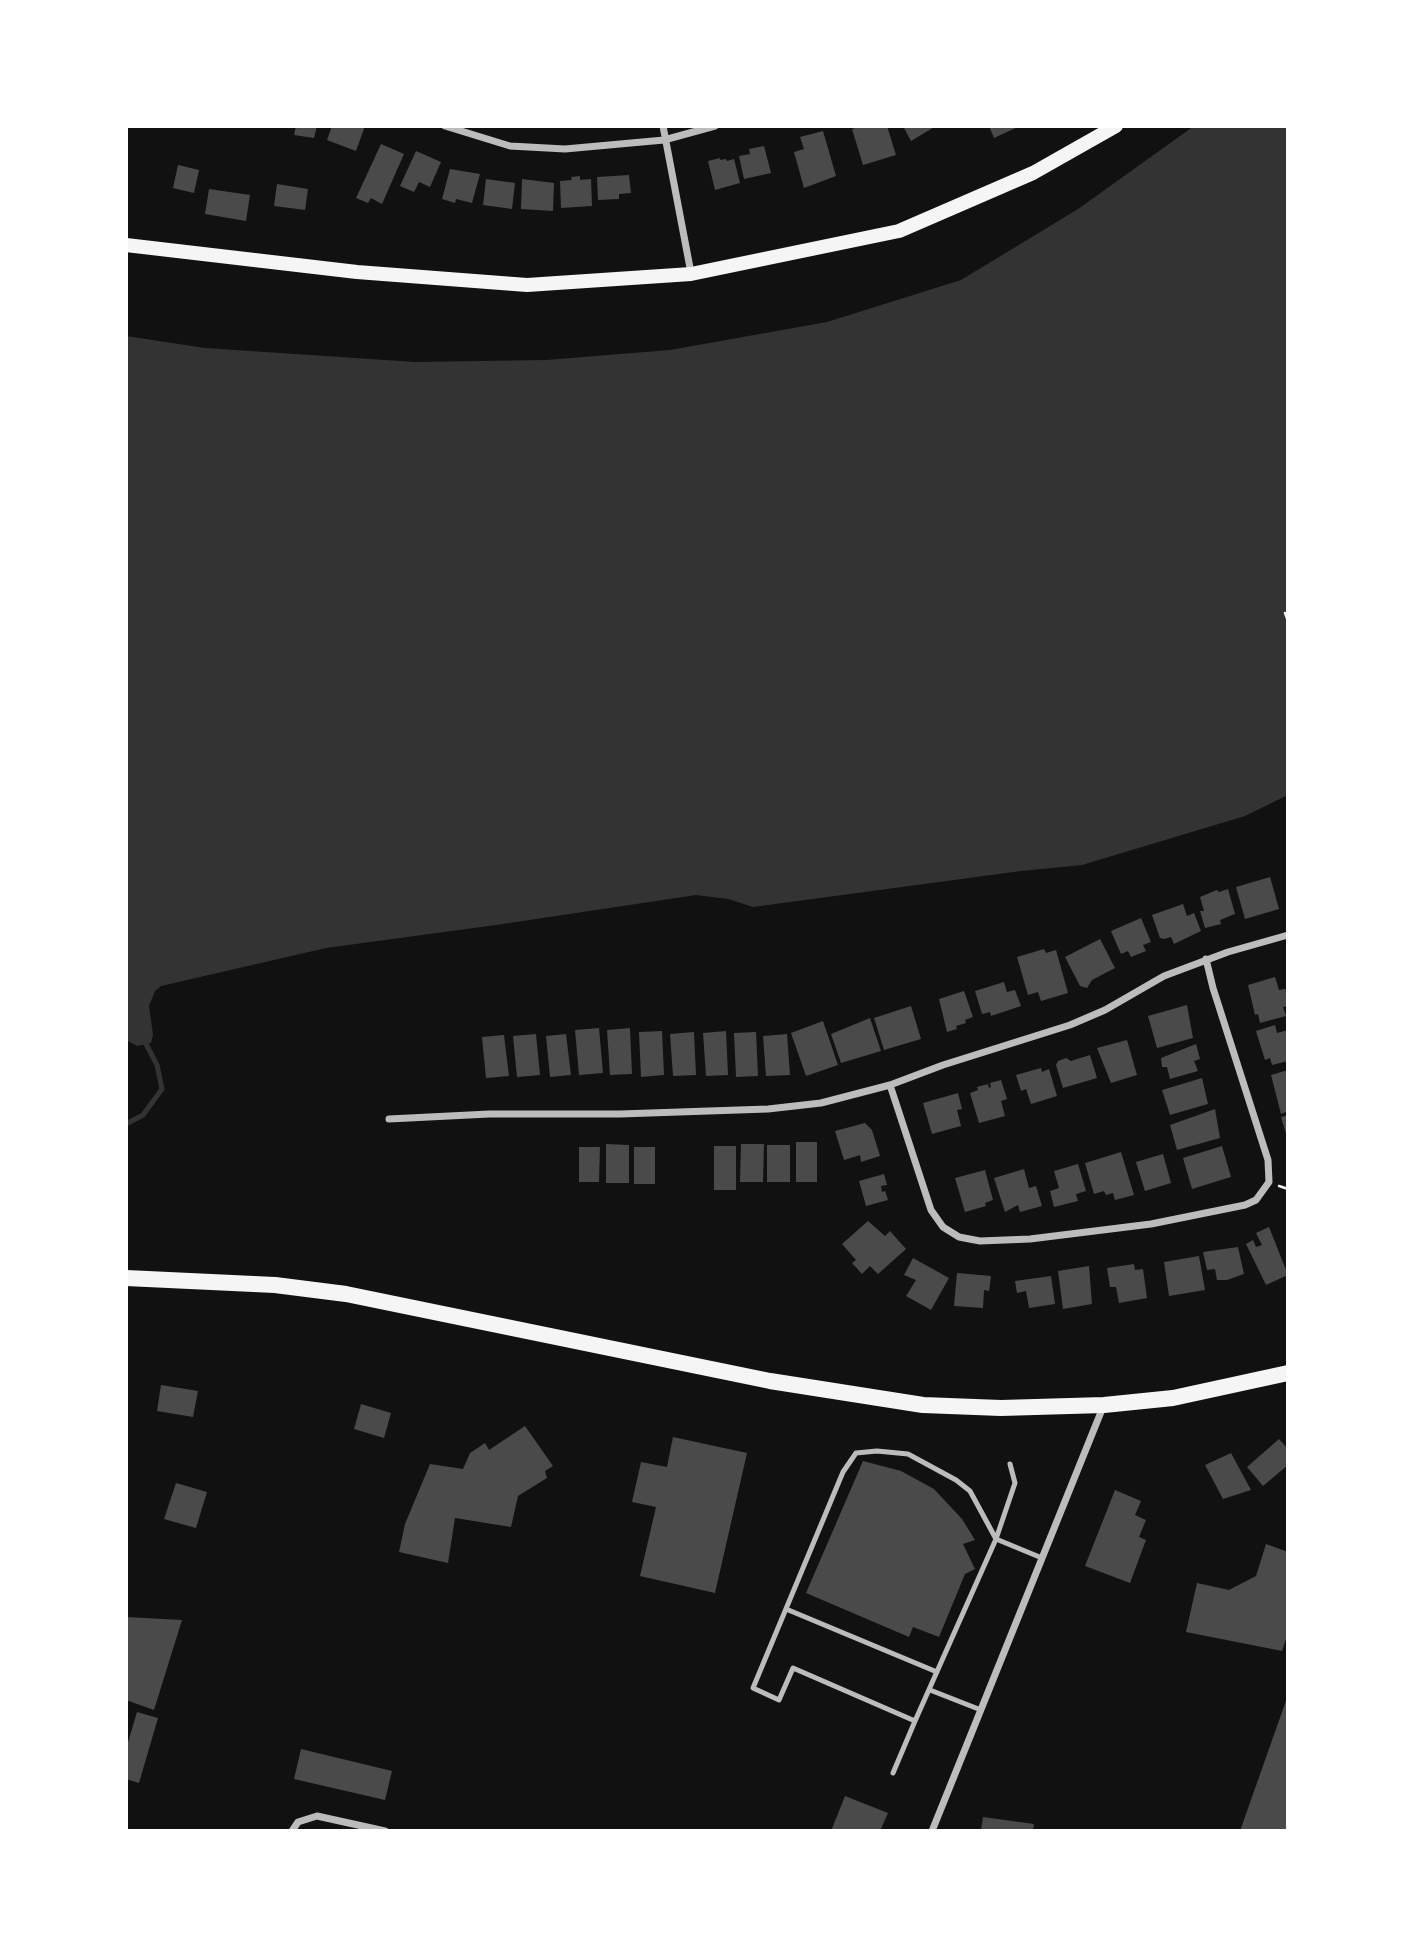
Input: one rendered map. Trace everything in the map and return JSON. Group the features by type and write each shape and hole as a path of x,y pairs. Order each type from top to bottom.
{"main road":[{"path":"126,245 358,272 527,285 691,274 899,231 1033,173 1116,126"},
{"path":"126,1278 275,1285 346,1294 770,1381 890,1401 959,1408 1104,1405 1174,1398 1288,1373"}],"street":[{"path":"445,126 510,146 565,149 664,140 715,126"},
{"path":"663,126 691,274"},
{"path":"389,1119 489,1114 620,1114 768,1109 821,1102 890,1085 1094,1016 1150,982 1206,959 1288,935"},
{"path":"890,1085 931,1210 943,1227 959,1237 980,1241 1030,1240 1151,1224 1245,1205 1256,1200 1269,1182 1268,1160 1206,959"},
{"path":"932,1831 1104,1405"},
{"path":"292,1831 298,1822 317,1816 361,1828 385,1831"}],"lane":[{"path":"915,1721 793,1668 779,1700 753,1688 844,1472 856,1453 877,1451 908,1454 956,1480 970,1491 996,1539 1042,1558"},
{"path":"893,1773 996,1539 1015,1482 1010,1464"},
{"path":"786,1609 937,1672"},
{"path":"930,1689 981,1710"}],"path":[{"path":"1285,613 1288,621"}],"shaded area":[{"path":"1194,126 1288,126 1288,795 1245,816 1082,865 753,907 728,899 696,895 326,948 161,986 155,991 149,1006 153,1035 151,1043 137,1046 126,1040 126,336 205,348 415,362 546,360 670,350 827,322 961,280 1078,209"}],"building":[{"path":"296,126 317,126 314,138 294,135"},
{"path":"332,126 365,126 356,151 327,140"},
{"path":"861,126 887,126 896,155 863,165 852,129"},
{"path":"903,126 936,126 911,141"},
{"path":"989,126 1020,126 994,138"},
{"path":"823,131 836,176 804,188 794,152 804,149 800,137"},
{"path":"381,144 404,154 382,204 371,198 368,203 356,198"},
{"path":"764,146 771,173 744,179 739,156 750,154 749,149"},
{"path":"416,151 441,162 430,187 419,182 414,192 400,186"},
{"path":"720,158 727,161 734,159 740,183 715,190 708,161"},
{"path":"178,165 199,170 194,193 173,188"},
{"path":"450,169 480,174 472,203 456,199 455,203 442,199"},
{"path":"629,175 631,193 619,194 619,199 598,200 597,177"},
{"path":"580,176 580,180 591,179 592,206 561,208 560,181"},
{"path":"486,179 515,183 512,209 483,205"},
{"path":"522,179 554,183 553,211 521,209"},
{"path":"277,184 308,189 305,210 274,206"},
{"path":"209,189 250,195 246,221 205,214"},
{"path":"1270,877 1279,909 1245,919 1236,887"},
{"path":"1228,889 1235,914 1220,920 1221,924 1205,928 1200,911 1204,911 1200,897"},
{"path":"1183,904 1187,916 1194,913 1201,931 1174,944 1171,937 1160,938 1152,915"},
{"path":"1141,918 1151,942 1143,945 1146,951 1131,957 1128,951 1121,954 1111,931"},
{"path":"1100,939 1115,968 1092,980 1087,988 1080,986 1065,957"},
{"path":"1044,949 1046,953 1056,950 1068,993 1041,1001 1038,992 1028,995 1017,957"},
{"path":"1275,977 1279,990 1288,990 1288,1006 1283,1007 1286,1016 1260,1023 1258,1014 1255,1015 1248,985"},
{"path":"1004,982 1007,992 1015,990 1021,1006 991,1016 990,1012 982,1014 975,991"},
{"path":"964,991 973,1017 956,1026 957,1029 947,1032 939,999"},
{"path":"1187,1005 1193,1038 1157,1048 1148,1016"},
{"path":"911,1006 921,1039 884,1050 874,1018"},
{"path":"870,1018 881,1051 841,1063 831,1034"},
{"path":"823,1021 838,1065 806,1076 791,1033"},
{"path":"1275,1025 1277,1033 1288,1030 1288,1061 1272,1065 1270,1058 1265,1060 1256,1031"},
{"path":"599,1028 603,1073 579,1075 575,1030"},
{"path":"630,1028 632,1074 610,1075 607,1030"},
{"path":"662,1031 664,1075 641,1077 639,1032"},
{"path":"726,1031 728,1075 706,1076 703,1033"},
{"path":"694,1032 696,1075 673,1076 670,1034"},
{"path":"756,1032 758,1076 736,1077 734,1033"},
{"path":"536,1034 540,1075 517,1077 513,1036"},
{"path":"566,1034 571,1075 550,1077 546,1036"},
{"path":"787,1034 790,1075 766,1076 763,1036"},
{"path":"504,1035 509,1076 486,1078 482,1037"},
{"path":"1127,1040 1137,1075 1111,1083 1097,1048"},
{"path":"1196,1044 1200,1059 1194,1061 1198,1071 1170,1079 1167,1067 1162,1067 1161,1058"},
{"path":"1090,1055 1097,1078 1063,1088 1056,1065 1058,1061 1066,1058 1071,1061"},
{"path":"1041,1068 1042,1072 1049,1069 1057,1096 1031,1104 1026,1089 1021,1091 1016,1075"},
{"path":"1288,1070 1288,1111 1281,1114 1271,1075"},
{"path":"1202,1078 1208,1104 1170,1115 1162,1090"},
{"path":"1001,1080 1007,1099 1001,1101 1005,1116 979,1123 970,1093 978,1090 977,1087 988,1084 989,1088 990,1083"},
{"path":"958,1093 962,1109 957,1110 961,1126 932,1134 923,1103"},
{"path":"1215,1109 1220,1138 1177,1150 1170,1125"},
{"path":"1288,1115 1288,1136 1287,1137 1281,1117"},
{"path":"865,1123 872,1130 880,1156 861,1162 860,1155 844,1160 835,1131"},
{"path":"796,1142 817,1142 817,1182 796,1182"},
{"path":"606,1144 629,1145 629,1183 606,1183"},
{"path":"741,1144 764,1144 763,1182 740,1182"},
{"path":"767,1145 790,1145 790,1182 767,1182"},
{"path":"714,1146 736,1146 736,1190 714,1190"},
{"path":"1222,1146 1231,1177 1192,1189 1183,1158"},
{"path":"579,1147 600,1147 599,1182 579,1182"},
{"path":"634,1147 655,1147 655,1184 634,1184"},
{"path":"1121,1152 1134,1195 1115,1200 1113,1193 1106,1195 1104,1191 1094,1194 1085,1163"},
{"path":"1163,1154 1171,1183 1145,1191 1136,1162"},
{"path":"1078,1164 1086,1191 1076,1194 1078,1201 1054,1207 1050,1191 1059,1188 1054,1171"},
{"path":"1024,1169 1029,1188 1036,1186 1042,1206 1020,1212 1018,1205 1005,1212 994,1178"},
{"path":"985,1170 993,1200 985,1203 986,1206 965,1212 955,1178"},
{"path":"884,1174 887,1185 881,1186 888,1200 866,1206 859,1181"},
{"path":"868,1221 885,1236 890,1231 906,1249 878,1274 870,1266 862,1274 852,1263 856,1260 842,1244"},
{"path":"1269,1227 1288,1275 1266,1285 1246,1244 1253,1240 1256,1247 1262,1245 1256,1233"},
{"path":"1238,1247 1244,1274 1227,1280 1217,1280 1215,1269 1207,1270 1203,1252"},
{"path":"1199,1256 1205,1290 1169,1296 1164,1262"},
{"path":"913,1258 949,1278 931,1310 906,1296 916,1280 904,1275"},
{"path":"1134,1264 1135,1270 1143,1269 1147,1298 1119,1303 1116,1287 1110,1287 1107,1268"},
{"path":"1089,1266 1092,1304 1063,1309 1058,1271"},
{"path":"957,1273 991,1276 989,1291 984,1290 983,1308 954,1306"},
{"path":"1051,1276 1055,1304 1029,1308 1026,1291 1017,1293 1015,1281"},
{"path":"161,1385 198,1391 193,1417 157,1411"},
{"path":"361,1404 391,1413 384,1438 354,1429"},
{"path":"525,1426 553,1466 545,1471 547,1478 518,1496 511,1527 455,1518 448,1563 399,1552 405,1524 430,1464 463,1469 470,1453 485,1443 489,1450"},
{"path":"673,1437 747,1453 715,1593 640,1576 656,1507 632,1502 641,1462 667,1467"},
{"path":"1279,1439 1288,1449 1288,1465 1263,1486 1247,1467"},
{"path":"1231,1453 1251,1490 1223,1499 1205,1465"},
{"path":"863,1461 901,1471 934,1489 962,1519 975,1540 963,1544 975,1569 965,1574 939,1637 913,1627 909,1637 806,1593"},
{"path":"176,1483 207,1492 196,1528 164,1519"},
{"path":"1115,1490 1141,1501 1135,1515 1146,1520 1139,1537 1146,1540 1130,1583 1085,1566"},
{"path":"1266,1544 1288,1552 1288,1633 1282,1651 1186,1632 1197,1583 1229,1590 1256,1576"},
{"path":"126,1617 182,1620 154,1710 126,1700"},
{"path":"1288,1695 1288,1831 1240,1831"},
{"path":"137,1712 158,1718 139,1783 126,1779 126,1749"},
{"path":"301,1749 392,1771 385,1800 294,1779"},
{"path":"845,1796 888,1813 880,1831 831,1831"},
{"path":"983,1817 1034,1824 1033,1831 981,1831"}],"waterway":[{"path":"126,1124 143,1115 162,1089 157,1065 145,1042"}]}
